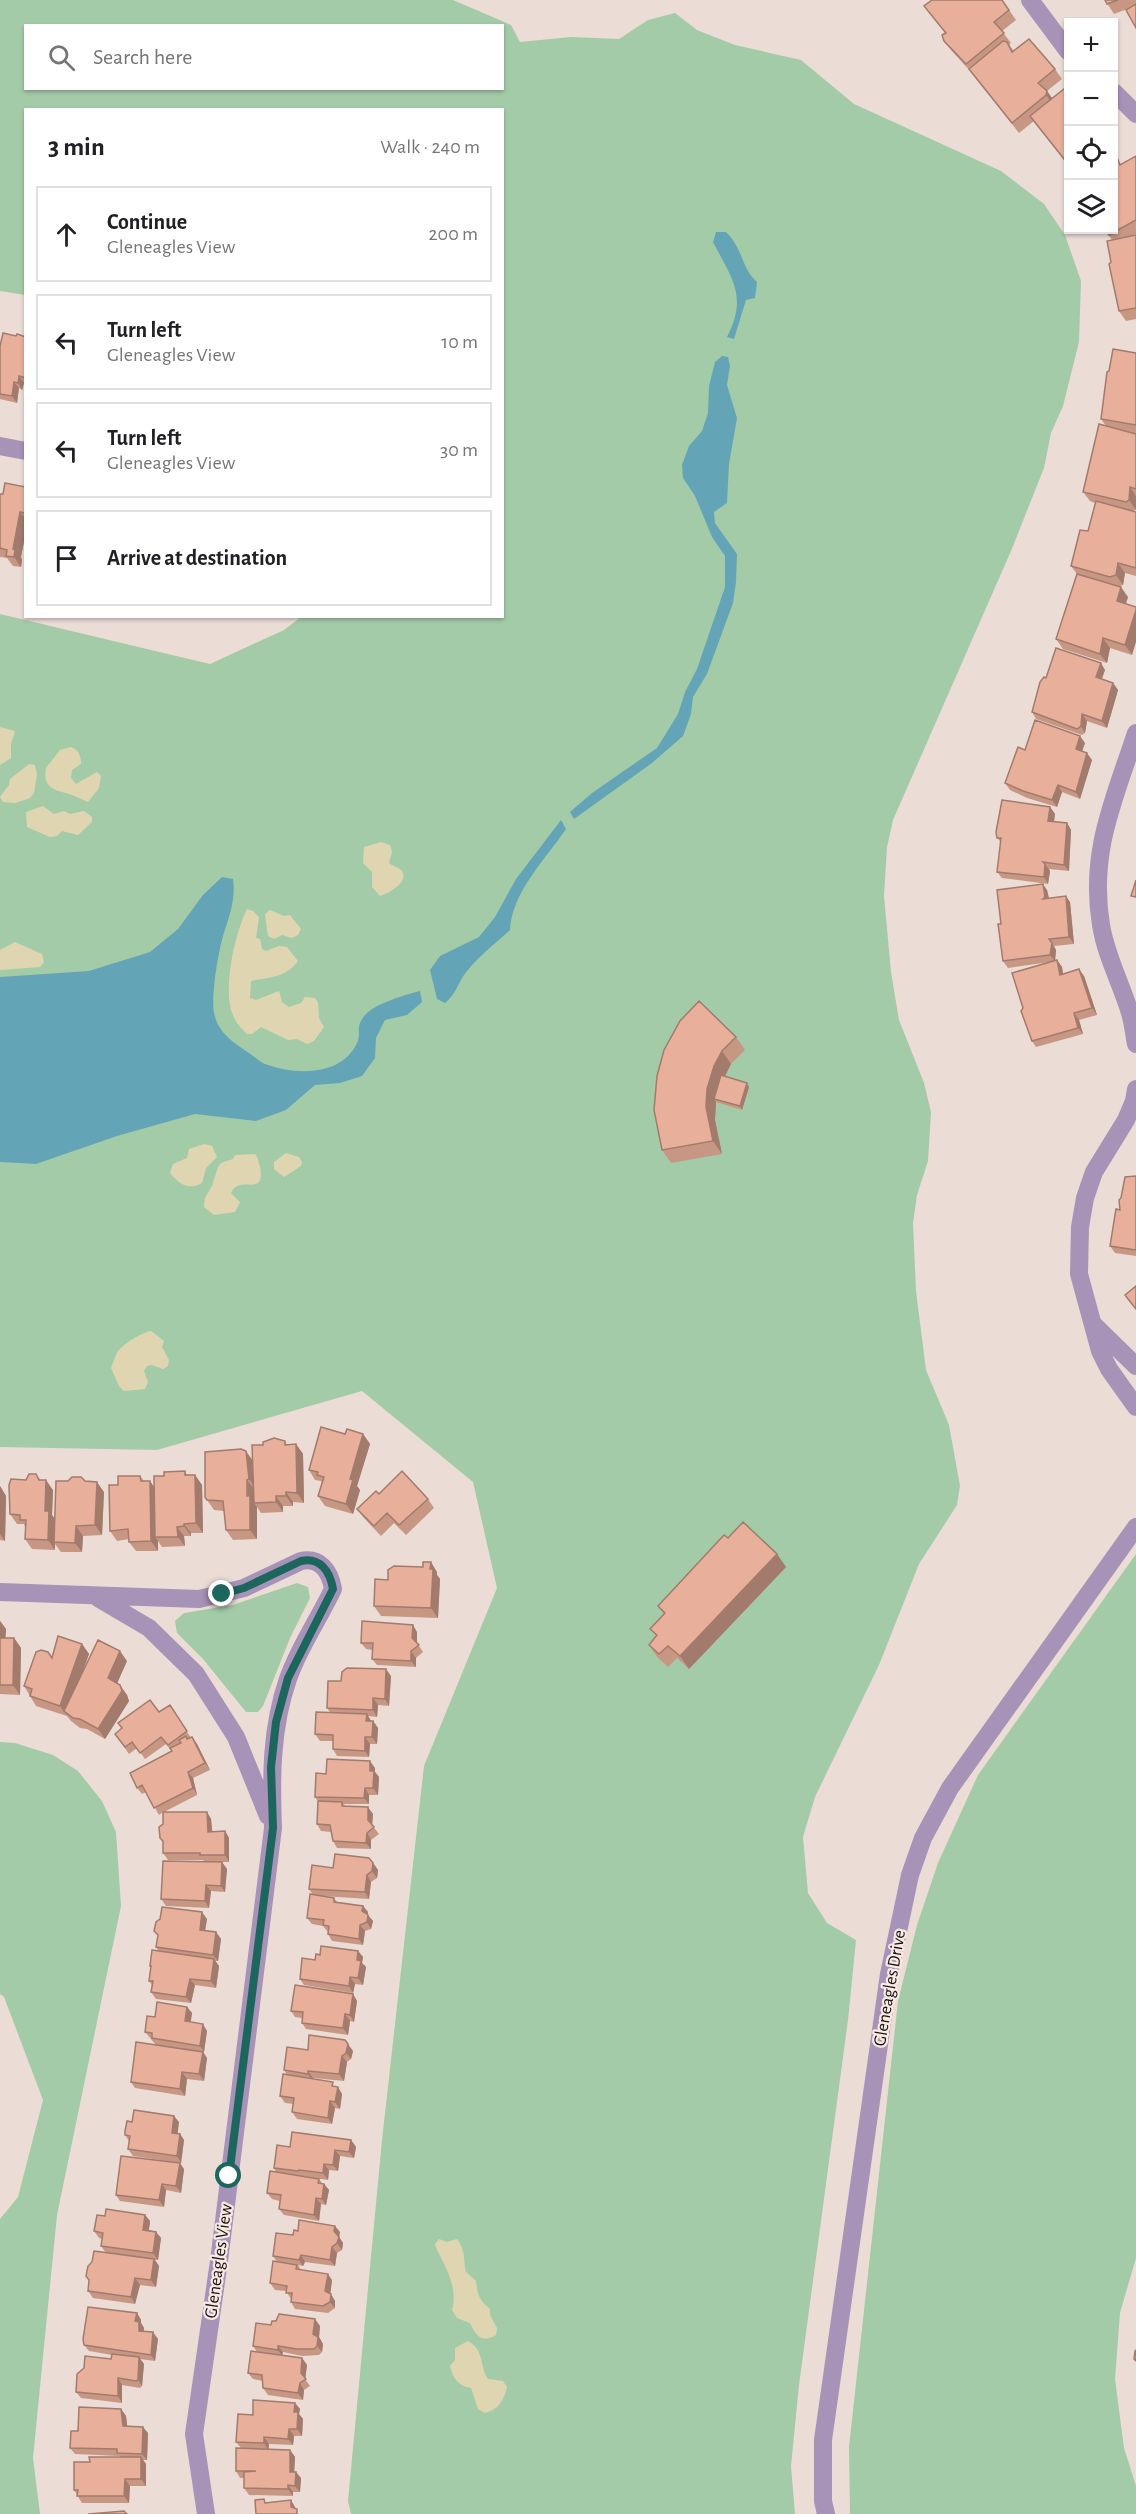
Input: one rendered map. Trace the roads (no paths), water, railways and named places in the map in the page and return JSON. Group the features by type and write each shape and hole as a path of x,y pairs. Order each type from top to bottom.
{"street":[{"path":"1030,0 1064,46"},
{"path":"1118,97 1136,114"},
{"path":"0,446 24,451"},
{"path":"1136,733 1103,834 1097,865 1101,926 1109,957 1133,1012 1136,1044"},
{"path":"1136,1089 1126,1120 1094,1172 1084,1197 1080,1227 1079,1274 1100,1351 1109,1369 1136,1407"},
{"path":"1092,1323 1136,1366"},
{"name":"Gleneagles Drive","path":"826,2514 823,2501 823,2440 889,1974 910,1875 923,1838 950,1788 1136,1527"},
{"name":"Gleneagles View","path":"0,1592 199,1599 244,1588 301,1561 317,1561 325,1568 332,1580 333,1589 288,1678 276,1722 271,1767 273,1828 220,2250 194,2434 206,2514"},
{"name":"Gleneagles View","path":"97,1597 149,1628 196,1674 236,1737 273,1828"}],"water":[{"path":"716,232 726,232 732,239 748,271 757,282 755,298 746,300 734,339 727,337 733,323 737,299 731,278 713,242"},
{"path":"722,356 728,357 730,366 727,385 737,418 729,464 727,503 714,512 715,523 737,554 733,603 707,674 693,697 691,714 683,736 652,763 574,819 570,812 592,793 657,748 678,714 685,692 697,669 725,587 725,556 712,537 695,496 683,478 682,465 689,446 702,431 708,413 709,386 715,362"},
{"path":"561,820 566,829 523,890 512,916 510,930 469,969 454,994 445,1003 437,999 430,970 440,956 479,937 495,917 516,879"},
{"path":"222,877 233,879 234,894 217,964 213,996 214,1013 227,1037 260,1061 292,1070 318,1070 330,1067 341,1062 350,1054 357,1043 360,1022 370,1010 407,994 420,991 422,1002 407,1015 385,1020 376,1038 375,1058 362,1076 340,1083 315,1085 286,1110 256,1121 195,1114 117,1136 36,1164 0,1162 0,977 89,971 150,952 178,929 203,895"}]}
